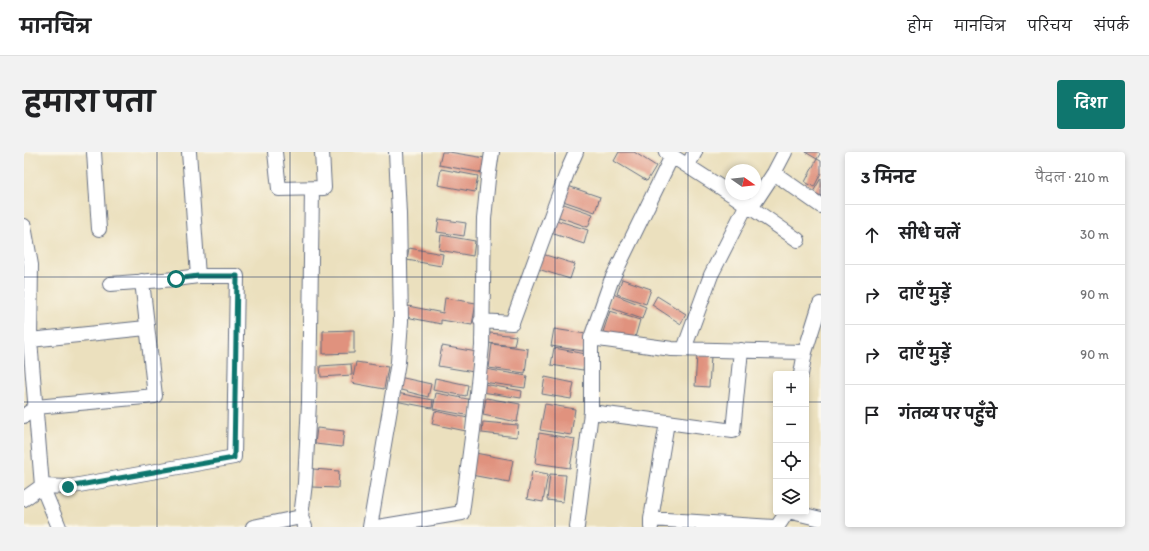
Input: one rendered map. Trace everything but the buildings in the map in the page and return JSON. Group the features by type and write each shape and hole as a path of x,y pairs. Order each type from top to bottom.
{"street":[{"path":"94,152 99,229"},
{"path":"189,152 198,276"},
{"path":"275,152 279,189 324,188 322,152"},
{"path":"370,527 399,355 401,321 396,152"},
{"path":"378,527 462,513 482,346 481,321 484,219 492,152"},
{"path":"481,321 512,323 576,152"},
{"path":"688,165 695,152"},
{"path":"684,349 711,275 749,206 774,173 785,152"},
{"path":"577,527 591,412 591,338 611,280 669,154 725,190"},
{"path":"774,173 821,206"},
{"path":"253,527 303,522 309,402 312,189"},
{"path":"740,200 798,240"},
{"path":"24,226 31,265 30,340 42,486 59,527"},
{"path":"24,499 42,486 68,487 234,458 237,276 198,276 110,284"},
{"path":"24,416 36,407 155,396 146,328 142,281"},
{"path":"801,371 820,304"},
{"path":"30,340 146,328"},
{"path":"591,338 672,349 805,352"},
{"path":"591,412 733,431 741,350"},
{"path":"667,422 651,523 776,527 785,515"},
{"path":"804,515 821,519"}],"route":[{"path":"68,487 234,458 237,276 198,276 176,279"}]}
